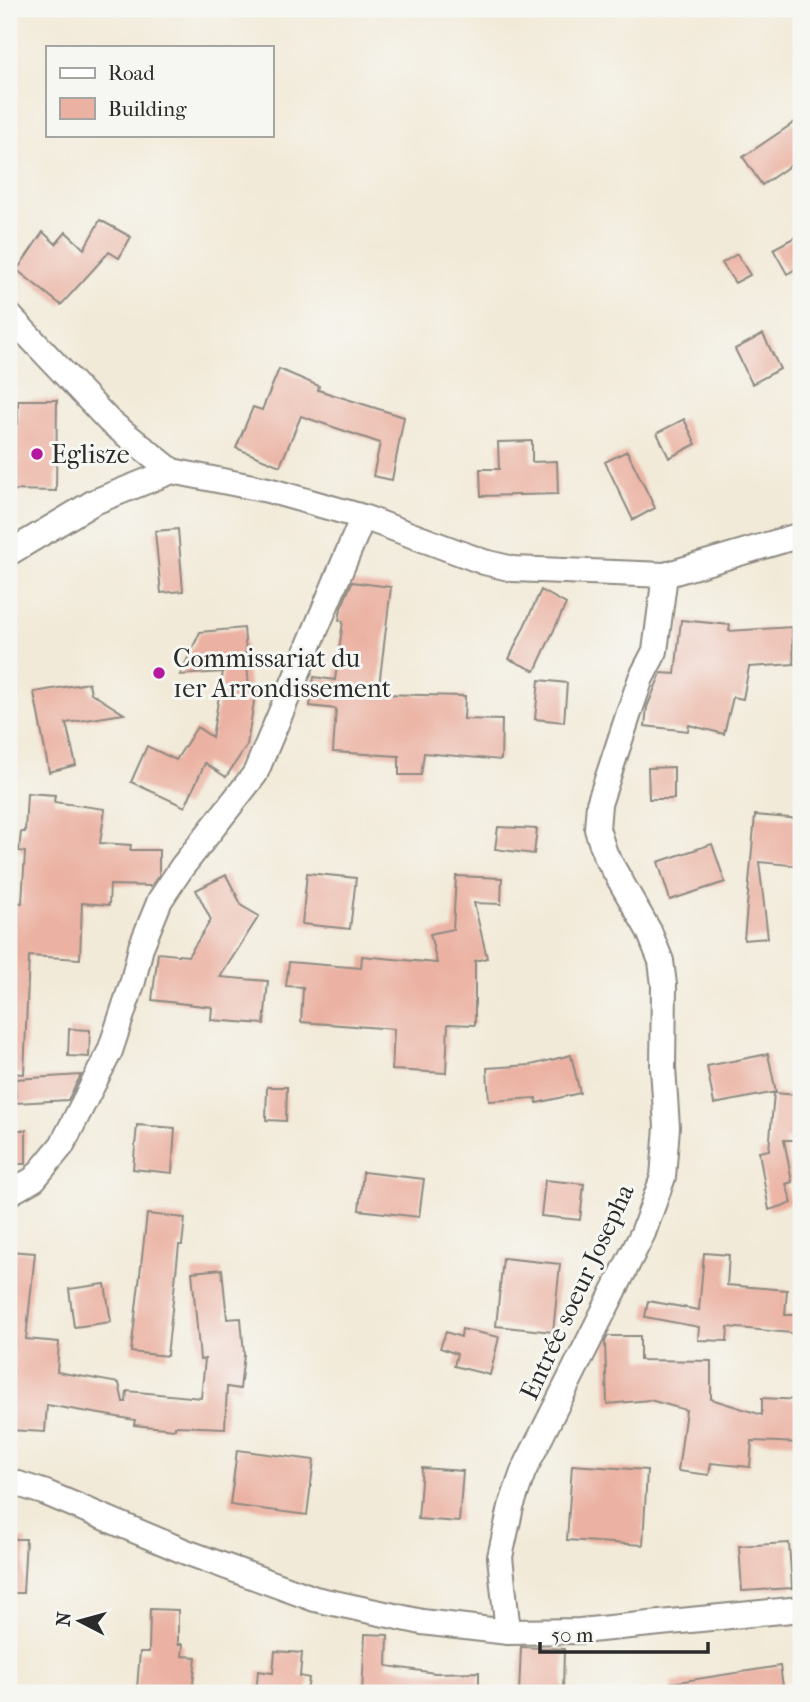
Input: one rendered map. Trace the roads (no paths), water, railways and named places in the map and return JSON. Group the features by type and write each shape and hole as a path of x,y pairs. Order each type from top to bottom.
{"street":[{"path":"9,315 109,421 172,471 268,489 363,517 484,562 513,569 664,575 801,535"},
{"path":"9,553 94,502 172,471"},
{"path":"9,1193 34,1179 62,1145 110,1051 141,947 160,900 182,867 255,774 363,517"},
{"name":"Entrée soeur Josepha","path":"508,1632 500,1556 510,1507 523,1472 643,1233 663,1177 667,1127 661,961 649,931 605,854 597,829 599,803 641,678 655,651 664,575"},
{"path":"9,1481 315,1599 422,1622 508,1632 646,1626 801,1609"}],"place":[{"name":"Eglisze","path":"37,454"},
{"name":"Commissariat du 1er Arrondissement","path":"159,673"}]}
